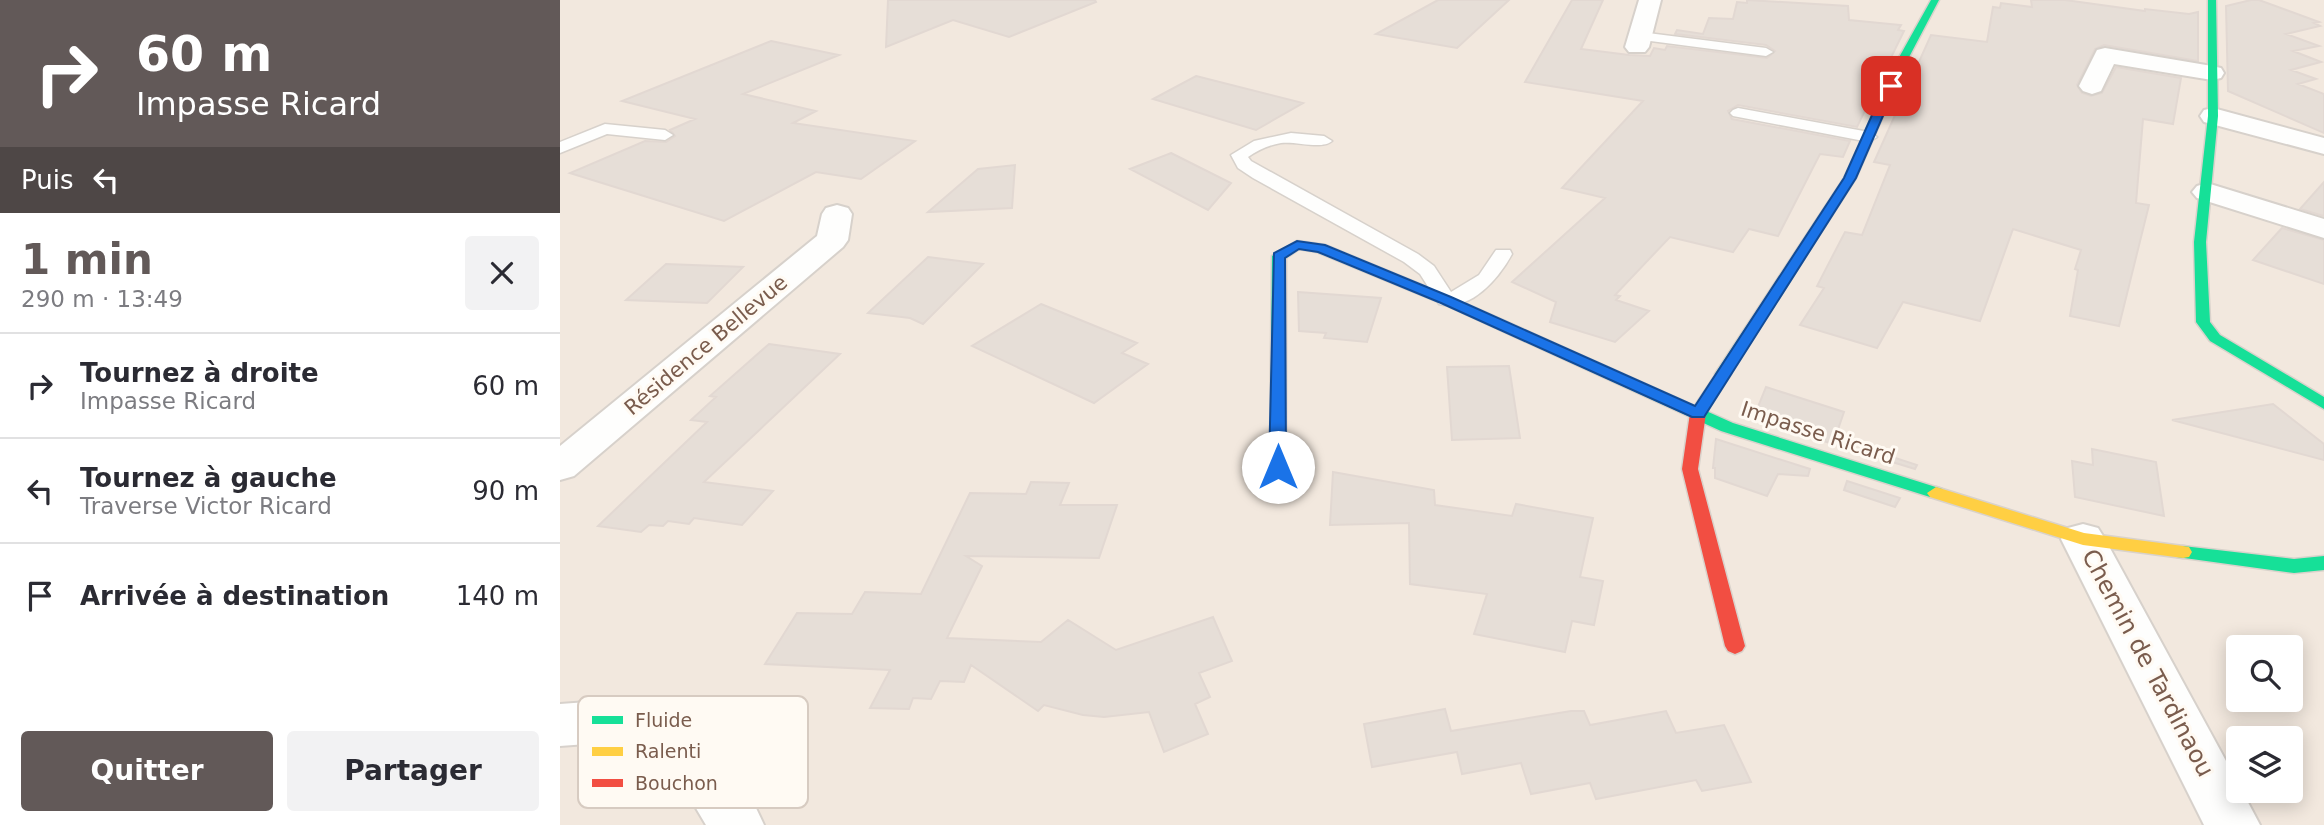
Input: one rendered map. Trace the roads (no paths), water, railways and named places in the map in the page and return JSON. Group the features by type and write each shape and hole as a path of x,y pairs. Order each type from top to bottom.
{"street":[{"path":"1639,41 1650,0"},
{"path":"1735,646 1690,469 1698,413 1850,178 1902,61 1935,0"},
{"path":"2212,0 2213,116 2200,242 2203,321 2215,338 2324,404"},
{"path":"2092,86 2105,55 2213,73"},
{"path":"2213,116 2324,146"},
{"path":"2207,192 2324,229"},
{"name":"Résidence Bellevue","path":"560,467 832,240 837,214"},
{"name":"Impasse Ricard","path":"1278,467 1279,256 1297,245 1320,248 1446,300 1727,427 2083,538 2294,566 2324,563"},
{"name":"Chemin de Tardinaou","path":"2083,538 2232,825"},
{"path":"560,725 578,724"},
{"path":"725,808 736,825"}],"lane":[{"path":"1639,41 1766,52"},
{"path":"1738,113 1869,136"},
{"path":"560,148 605,129 664,135"},
{"path":"1324,141 1304,136 1285,137 1266,141 1239,155 1244,164 1259,174 1419,264 1427,270 1446,300 1478,289 1503,254"}]}
